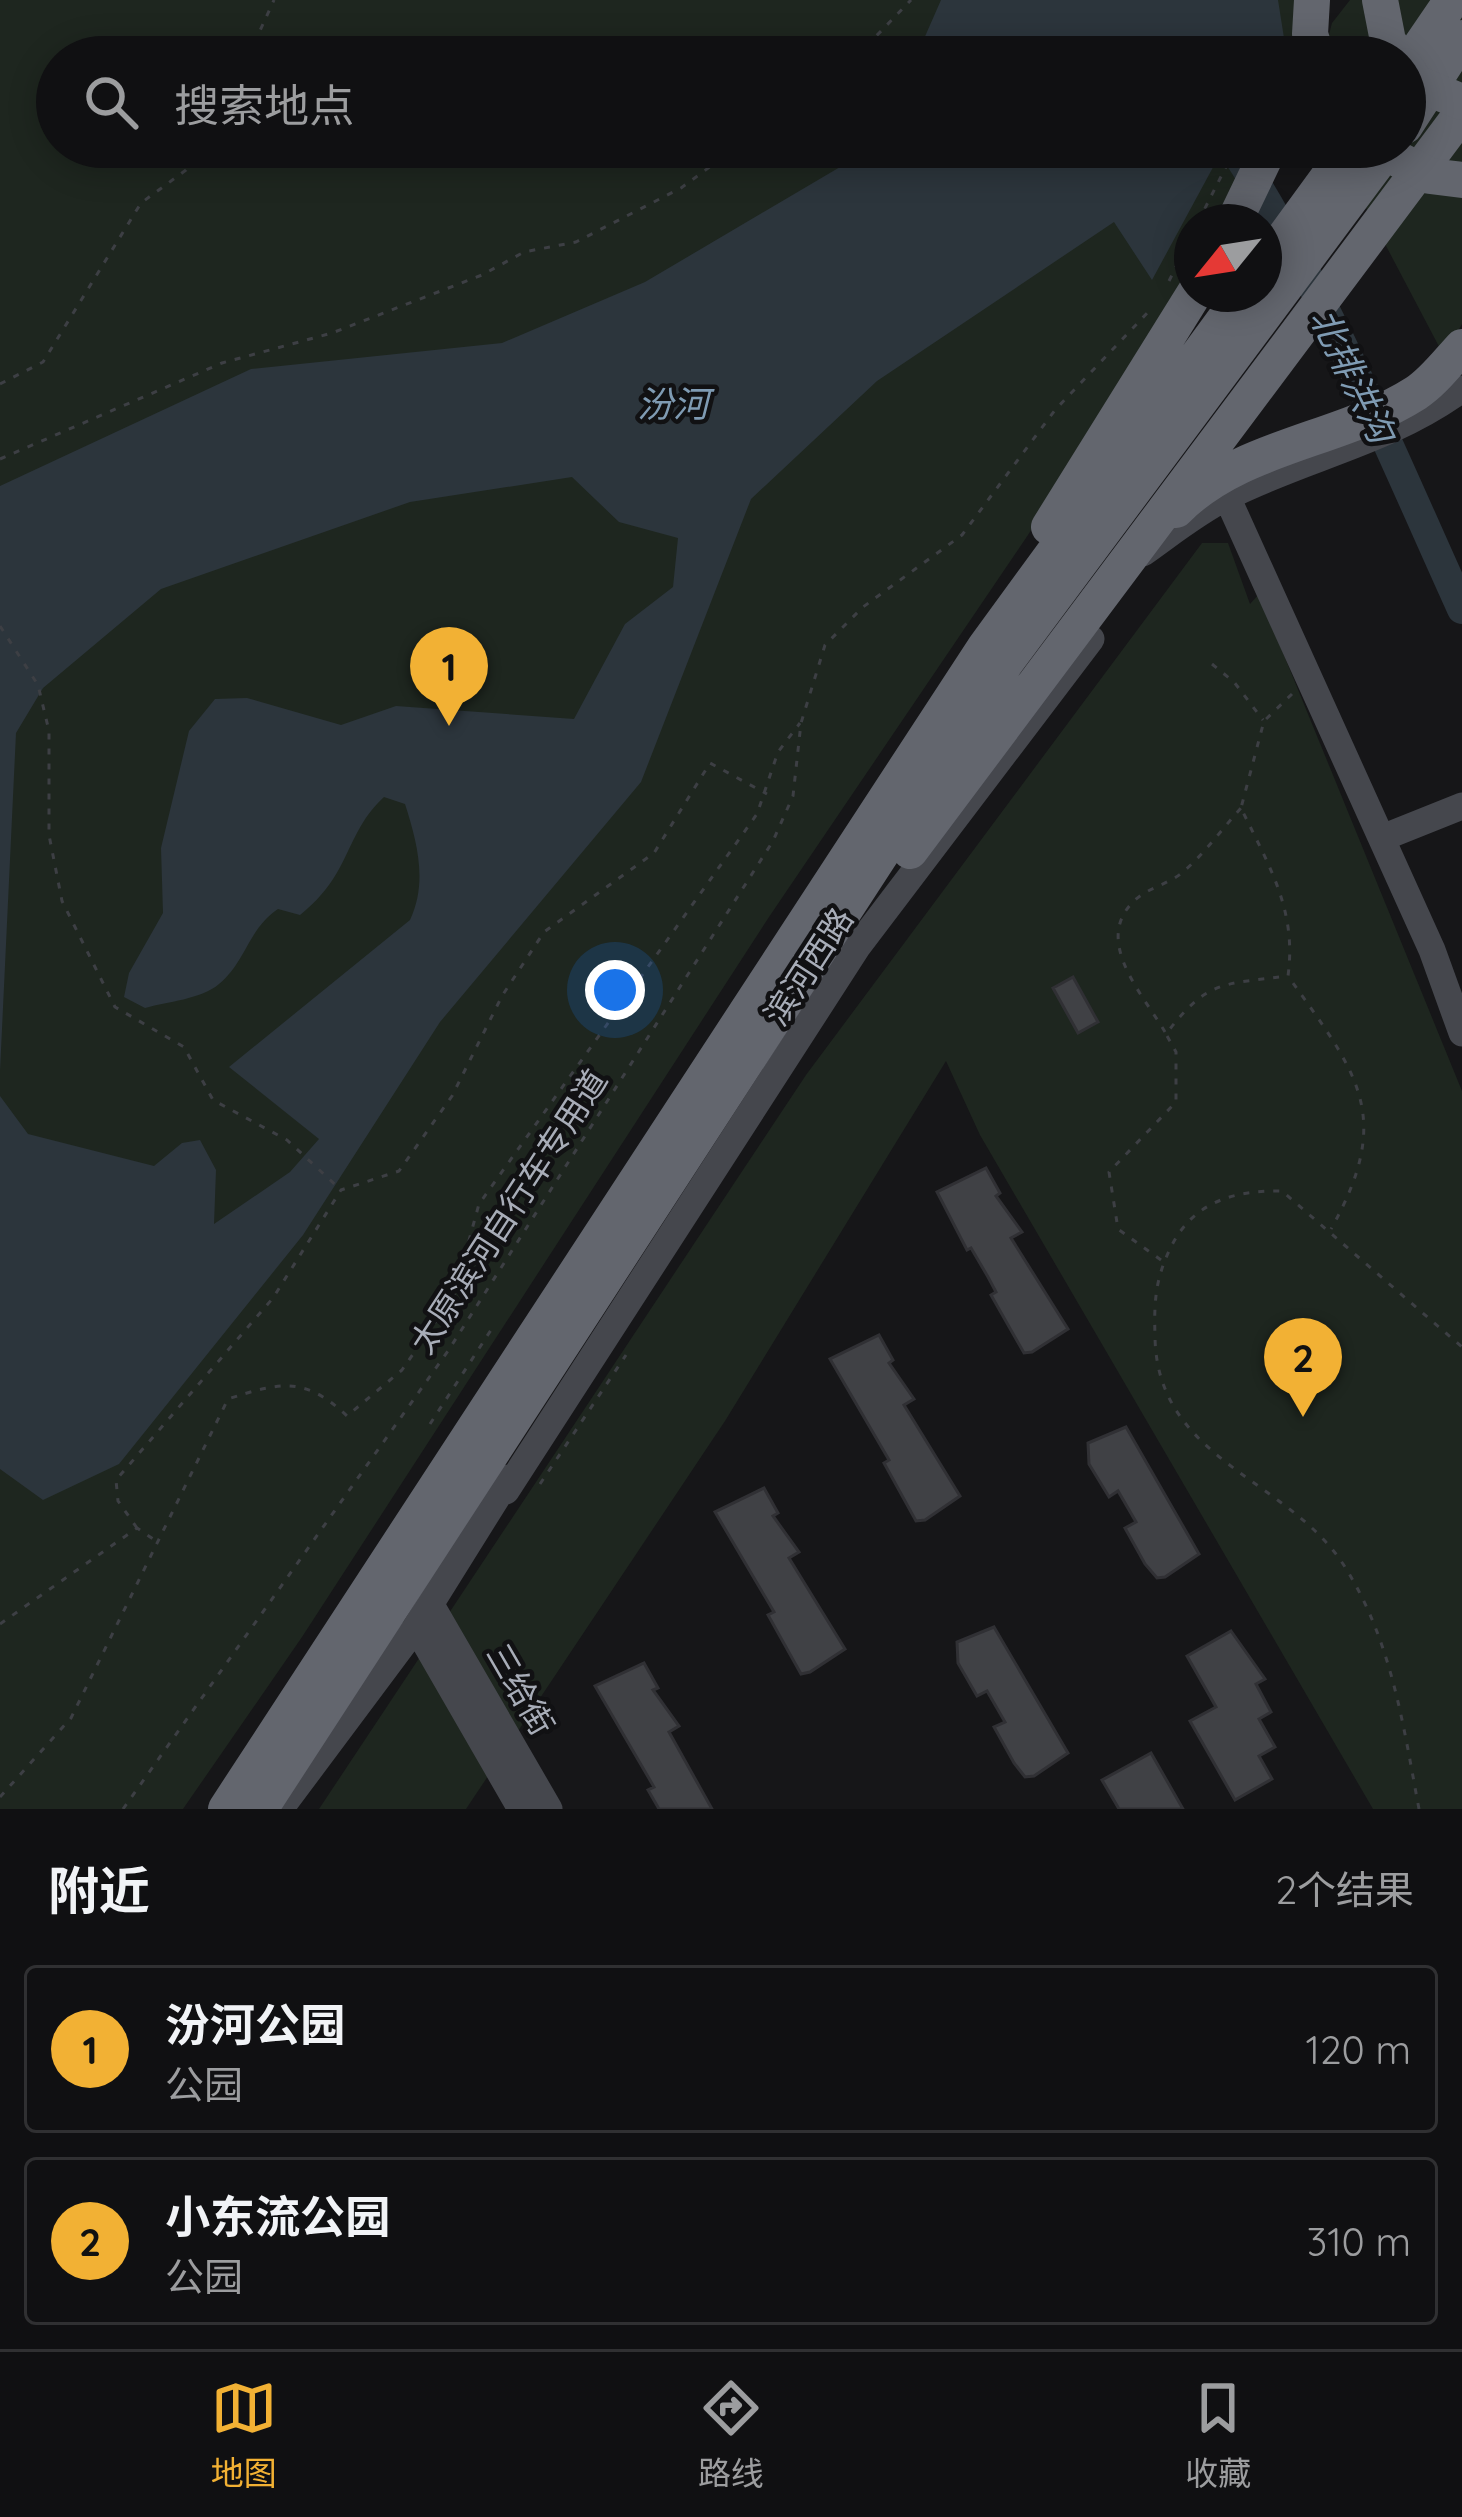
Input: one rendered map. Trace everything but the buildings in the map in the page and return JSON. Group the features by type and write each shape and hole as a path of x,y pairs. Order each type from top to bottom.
{"highway":[{"path":"1311,36 1312,0"},
{"path":"1317,36 1334,0"},
{"path":"1380,0 1387,36"},
{"path":"1426,38 1452,0"},
{"path":"1426,93 1462,38"},
{"path":"1426,87 1462,102"},
{"path":"1426,162 1462,113"},
{"path":"1243,204 1260,168"},
{"path":"1282,246 1357,168"},
{"name":"滨河西路","path":"260,1809 1006,662 1203,398 1361,168"},
{"path":"1409,168 1462,180"},
{"path":"795,986 896,870 1421,168"},
{"path":"985,647 1073,482 1168,335 1174,310"},
{"name":"滨河西路","path":"226,1809 985,647 1230,312"},
{"path":"1111,577 1184,502 1421,390 1462,347"}],"street":[{"path":"1111,577 1227,497 1252,472 1370,443 1426,416 1462,389"},
{"path":"1227,497 1382,838 1462,1033"},
{"path":"283,1809 424,1616 858,946 1168,536"},
{"path":"1382,838 1462,806"},
{"path":"858,946 896,870"},
{"path":"506,1491 532,1395"},
{"name":"三给街","path":"424,1616 521,1809"},
{"name":"三给街","path":"424,1616 550,1809"}],"path":[{"path":"258,36 274,0"},
{"path":"876,36 911,0"},
{"path":"0,384 43,362 141,203 187,168"},
{"path":"0,459 222,364 332,333 482,275 524,252 576,242 682,188 709,168"},
{"path":"1207,204 1225,168"},
{"name":"太原滨河自行车专用道","path":"123,1809 448,1351 773,841 793,796 801,723 826,645 863,607 962,535 1055,410 1174,297"},
{"path":"0,626 38,685 49,731 49,836 62,901 116,1007 184,1047 213,1100 287,1140 341,1190"},
{"path":"1212,664 1234,682 1264,721"},
{"path":"1164,1262 1118,1229 1108,1172 1176,1102 1176,1052 1114,939 1120,915 1139,895 1181,875 1241,808 1264,721 1298,689"},
{"path":"0,1797 71,1718 228,1399 277,1383 322,1392 347,1416 402,1370 454,1295 479,1204 767,794 778,752 801,723"},
{"path":"157,1541 137,1528 118,1501 116,1480 273,1298 341,1190 399,1172 452,1096 502,996 544,932 654,853 710,763 767,794"},
{"path":"1241,808 1281,892 1293,938 1288,976 1342,1055 1366,1124 1364,1160 1331,1230"},
{"path":"1166,1034 1197,995 1221,983 1288,976"},
{"path":"1419,1809 1390,1659 1375,1617 1342,1561 1286,1508 1194,1439 1165,1394 1155,1350 1154,1285 1200,1209 1238,1190 1282,1191 1462,1347"},
{"path":"430,1424 491,1330"},
{"path":"540,1484 626,1355"},
{"path":"0,1624 137,1528"}],"shaded area":[{"path":"0,0 1318,0 1305,36 36,36 36,168 1242,168 1223,204 1174,204 1174,298 1168,309 1028,535 769,917 302,1637 183,1809 0,1809"},
{"path":"1350,0 1462,0 1462,324 1444,356 1345,168 1426,168 1426,36 1329,36 1332,23"},
{"path":"1202,543 1228,543 1250,604 1259,594 1462,1091 1462,1809 1373,1809 980,1135 946,1061 725,1421 466,1809 319,1809 806,1075"}],"water":[{"path":"941,0 1278,0 1284,36 925,36"},
{"name":"汾河","path":"838,168 1213,168 1193,204 1174,204 1174,239 1152,280 1114,222 877,381 751,499 641,782 440,1022 303,1235 119,1464 43,1500 0,1469 0,1096 28,1134 154,1166 182,1143 200,1140 216,1170 214,1224 290,1172 319,1139 229,1067 410,920 418,891 417,847 405,804 384,797 361,825 317,900 300,915 278,909 268,917 219,984 194,997 145,1008 124,997 129,973 163,913 161,848 189,731 215,699 247,698 341,725 396,706 574,719 625,624 673,587 678,538 619,522 572,477 410,502 161,589 43,688 16,733 0,1071 0,486 251,369 502,343 645,282"}],"waterway":[{"name":"北排洪沟","path":"1246,168 1328,315 1462,609"}],"place":[{"name":"汾河公园","path":"449,726"},
{"name":"小东流公园","path":"1303,1417"}]}
